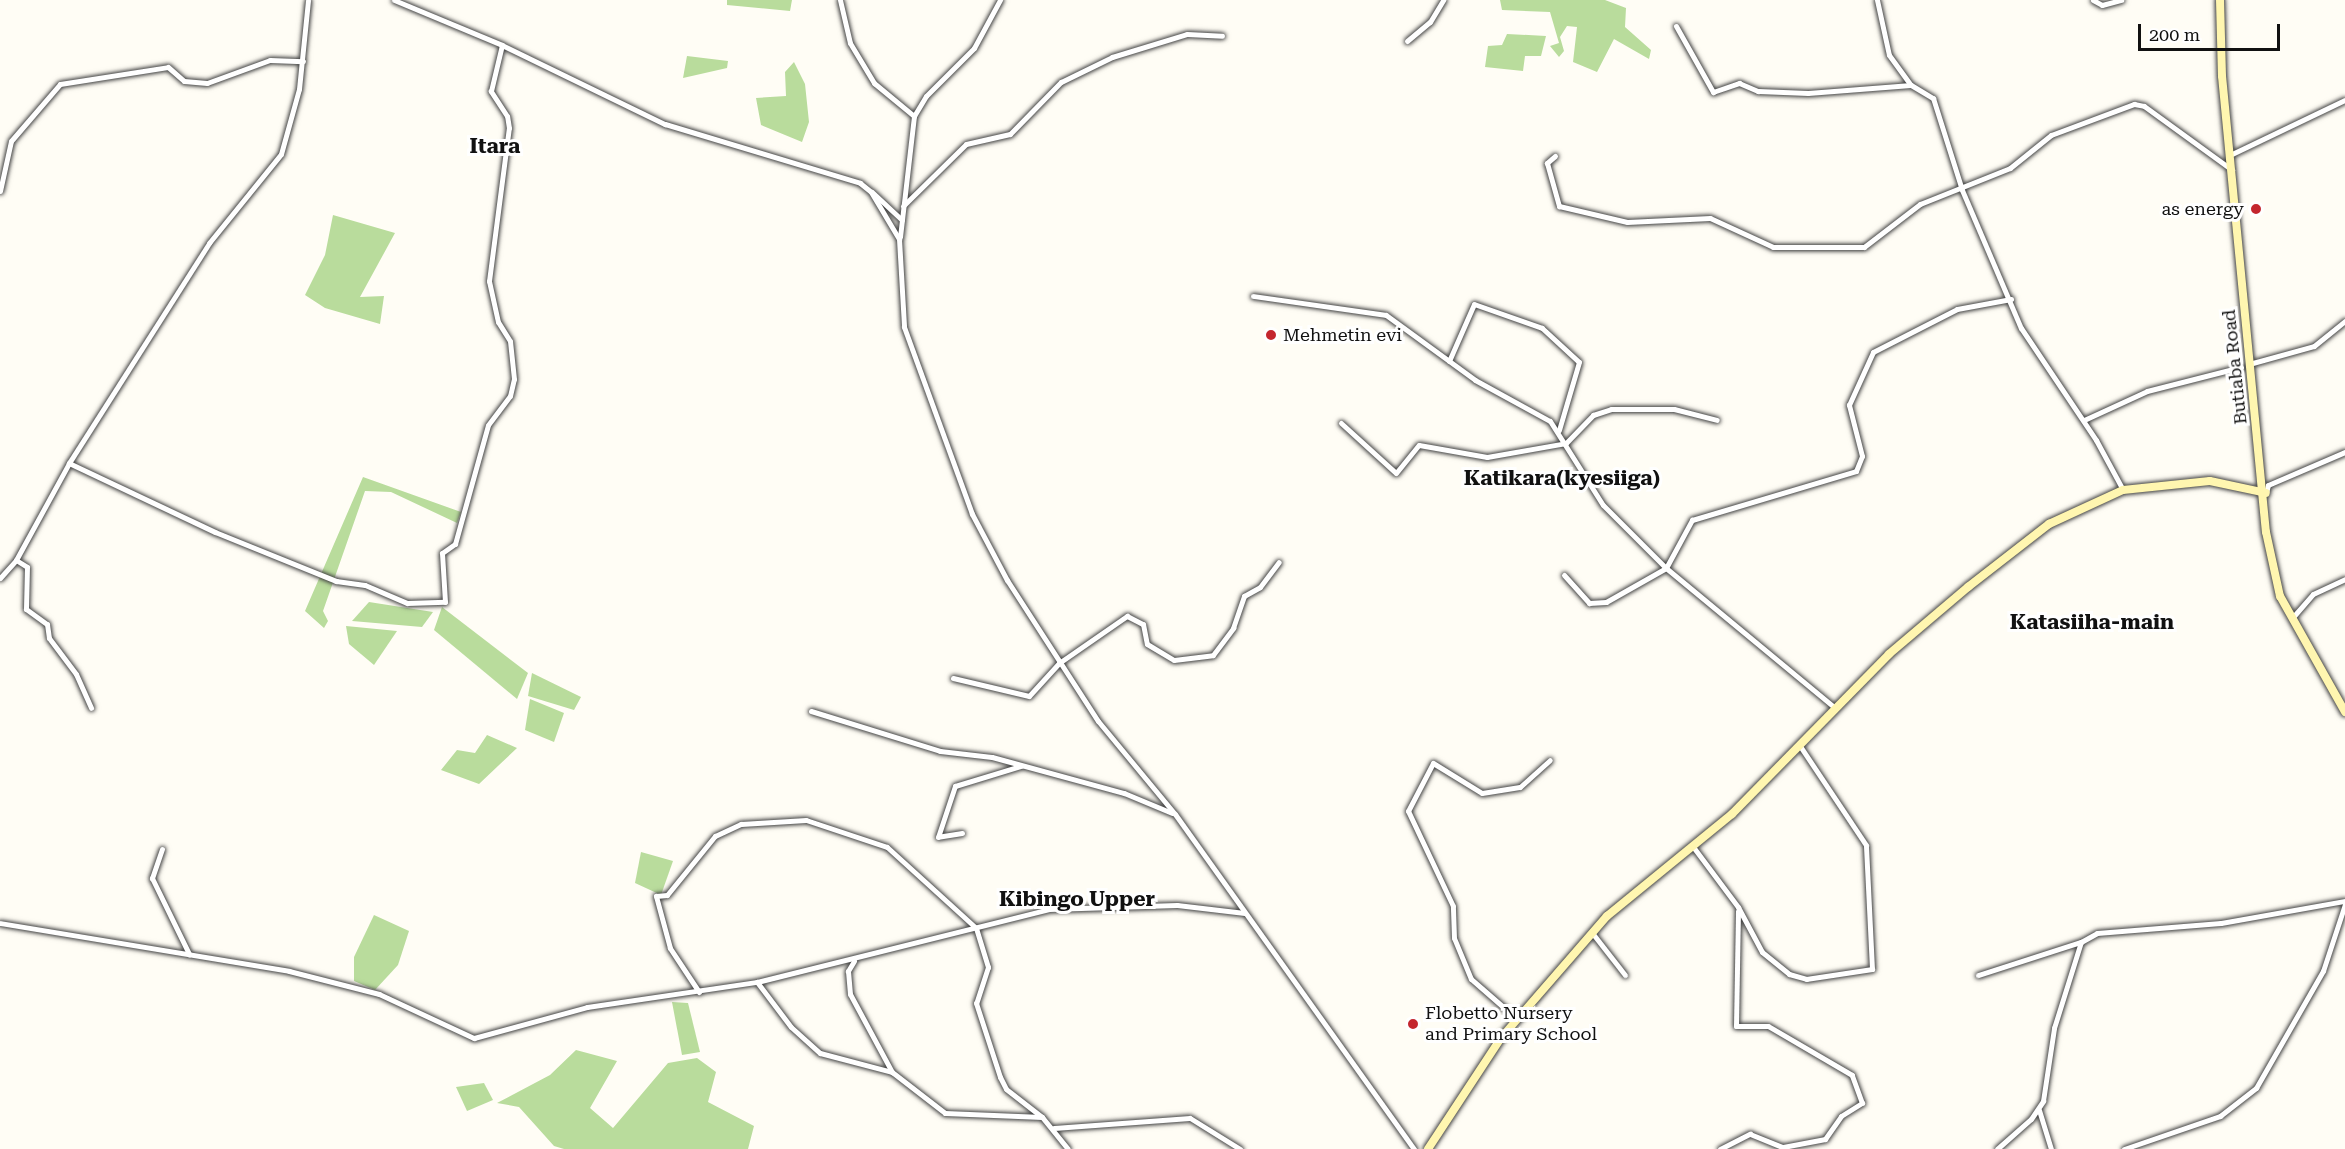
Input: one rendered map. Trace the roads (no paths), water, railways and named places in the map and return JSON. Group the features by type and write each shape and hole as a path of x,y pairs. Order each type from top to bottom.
{"main road":[{"name":"Butiaba Road","path":"2220,0 2230,154 2249,364 2266,494 2273,570 2293,617 2345,712"},
{"path":"1428,1149 1517,1019 1593,934 1606,916 1694,848 1800,746 1889,654 2049,524 2123,490 2210,481 2266,494"}],"street":[{"path":"0,578 16,560 69,463 209,243 281,154 303,61 308,0"},
{"path":"394,0 502,45 665,124 860,183 902,220"},
{"path":"840,0 850,43 874,83 914,116"},
{"path":"1000,0 974,48 926,96 914,116 900,239 904,327 972,514 1059,663 1098,721 1175,814 1414,1149"},
{"path":"1407,41 1430,22 1443,0"},
{"path":"1877,0 1887,50 1911,85 1933,98 1962,190 2011,299 2021,328 2084,420 2123,490"},
{"path":"2093,0 2102,5 2121,0"},
{"path":"1676,26 1713,92 1739,83 1758,92 1808,93 1911,85"},
{"path":"903,206 966,144 1010,135 1060,82 1112,57 1187,34 1222,36"},
{"path":"69,463 215,532 336,581 370,587 407,603 445,602 441,557 458,535 488,425 510,396 514,379 510,341 498,322 489,281 509,128 507,116 491,91 502,45"},
{"path":"0,191 11,141 60,84 168,67 184,81 207,83 270,60 303,61"},
{"path":"2230,154 2345,100"},
{"path":"1555,156 1547,163 1559,206 1627,222 1710,218 1773,248 1864,247 1920,204 1962,190 2031,156 2051,135 2134,104 2144,106 2232,170"},
{"path":"871,192 900,239"},
{"path":"1253,296 1386,315 1449,361 1560,430 1603,505 1666,568 1835,708"},
{"path":"1564,575 1596,604 1666,568 1692,520 1818,486 1860,467 1849,405 1873,352 1957,309 2011,299"},
{"path":"1449,361 1474,304 1542,328 1579,362 1560,430"},
{"path":"2249,364 2314,346 2345,321"},
{"path":"2084,420 2147,392 2241,367"},
{"path":"1341,423 1393,473 1419,445 1487,457 1566,443 1593,415 1611,408 1674,408 1717,420"},
{"path":"2266,494 2268,485 2344,453"},
{"path":"16,560 27,567 26,609 47,624 49,638 76,674 91,708"},
{"path":"953,678 1029,696 1059,663 1127,616 1143,624 1147,644 1174,660 1213,655 1233,628 1244,596 1260,587 1279,562"},
{"path":"2293,617 2313,594 2345,579"},
{"path":"811,711 949,753 1022,765 1124,793 1175,814"},
{"path":"1694,848 1738,907 1766,957 1794,977 1873,967 1866,845 1800,746"},
{"path":"1517,1019 1471,979 1453,936 1453,906 1408,811 1433,763 1482,793 1520,787 1550,760"},
{"path":"962,833 938,837 955,786 1022,765"},
{"path":"699,992 670,948 656,896 667,895 686,866 730,826 806,820 887,848 976,928 988,967 976,1003 1000,1077 1006,1089 1054,1128 1068,1149"},
{"path":"162,849 153,882 189,954"},
{"path":"1978,975 2081,942 2097,933 2221,923 2284,908 2345,903 2323,971 2256,1088 2220,1116 2124,1149"},
{"path":"0,923 189,954 375,993 474,1038 587,1007 757,982 1043,910 1120,904 1245,913"},
{"path":"1720,1149 1750,1134 1783,1147 1825,1139 1841,1116 1862,1103 1852,1075 1768,1026 1736,1026 1738,907"},
{"path":"1593,934 1625,975"},
{"path":"2051,1149 2038,1110 2054,1028 2081,942"},
{"path":"858,958 849,964 850,994 892,1072"},
{"path":"757,982 791,1027 820,1053 892,1072 945,1113 1042,1117"},
{"path":"1997,1149 2038,1110"},
{"path":"1054,1128 1190,1118 1240,1149"}],"place":[{"name":"as energy","path":"2256,209"},
{"name":"Mehmetin evi","path":"1271,335"},
{"name":"Flobetto Nursery and Primary School","path":"1413,1024"}],"district":[{"name":"Itara","path":"495,146"},
{"name":"Katikara(kyesiiga)","path":"1562,478"},
{"name":"Katasiiha-main","path":"2092,622"},
{"name":"Kibingo Upper","path":"1077,899"}]}
